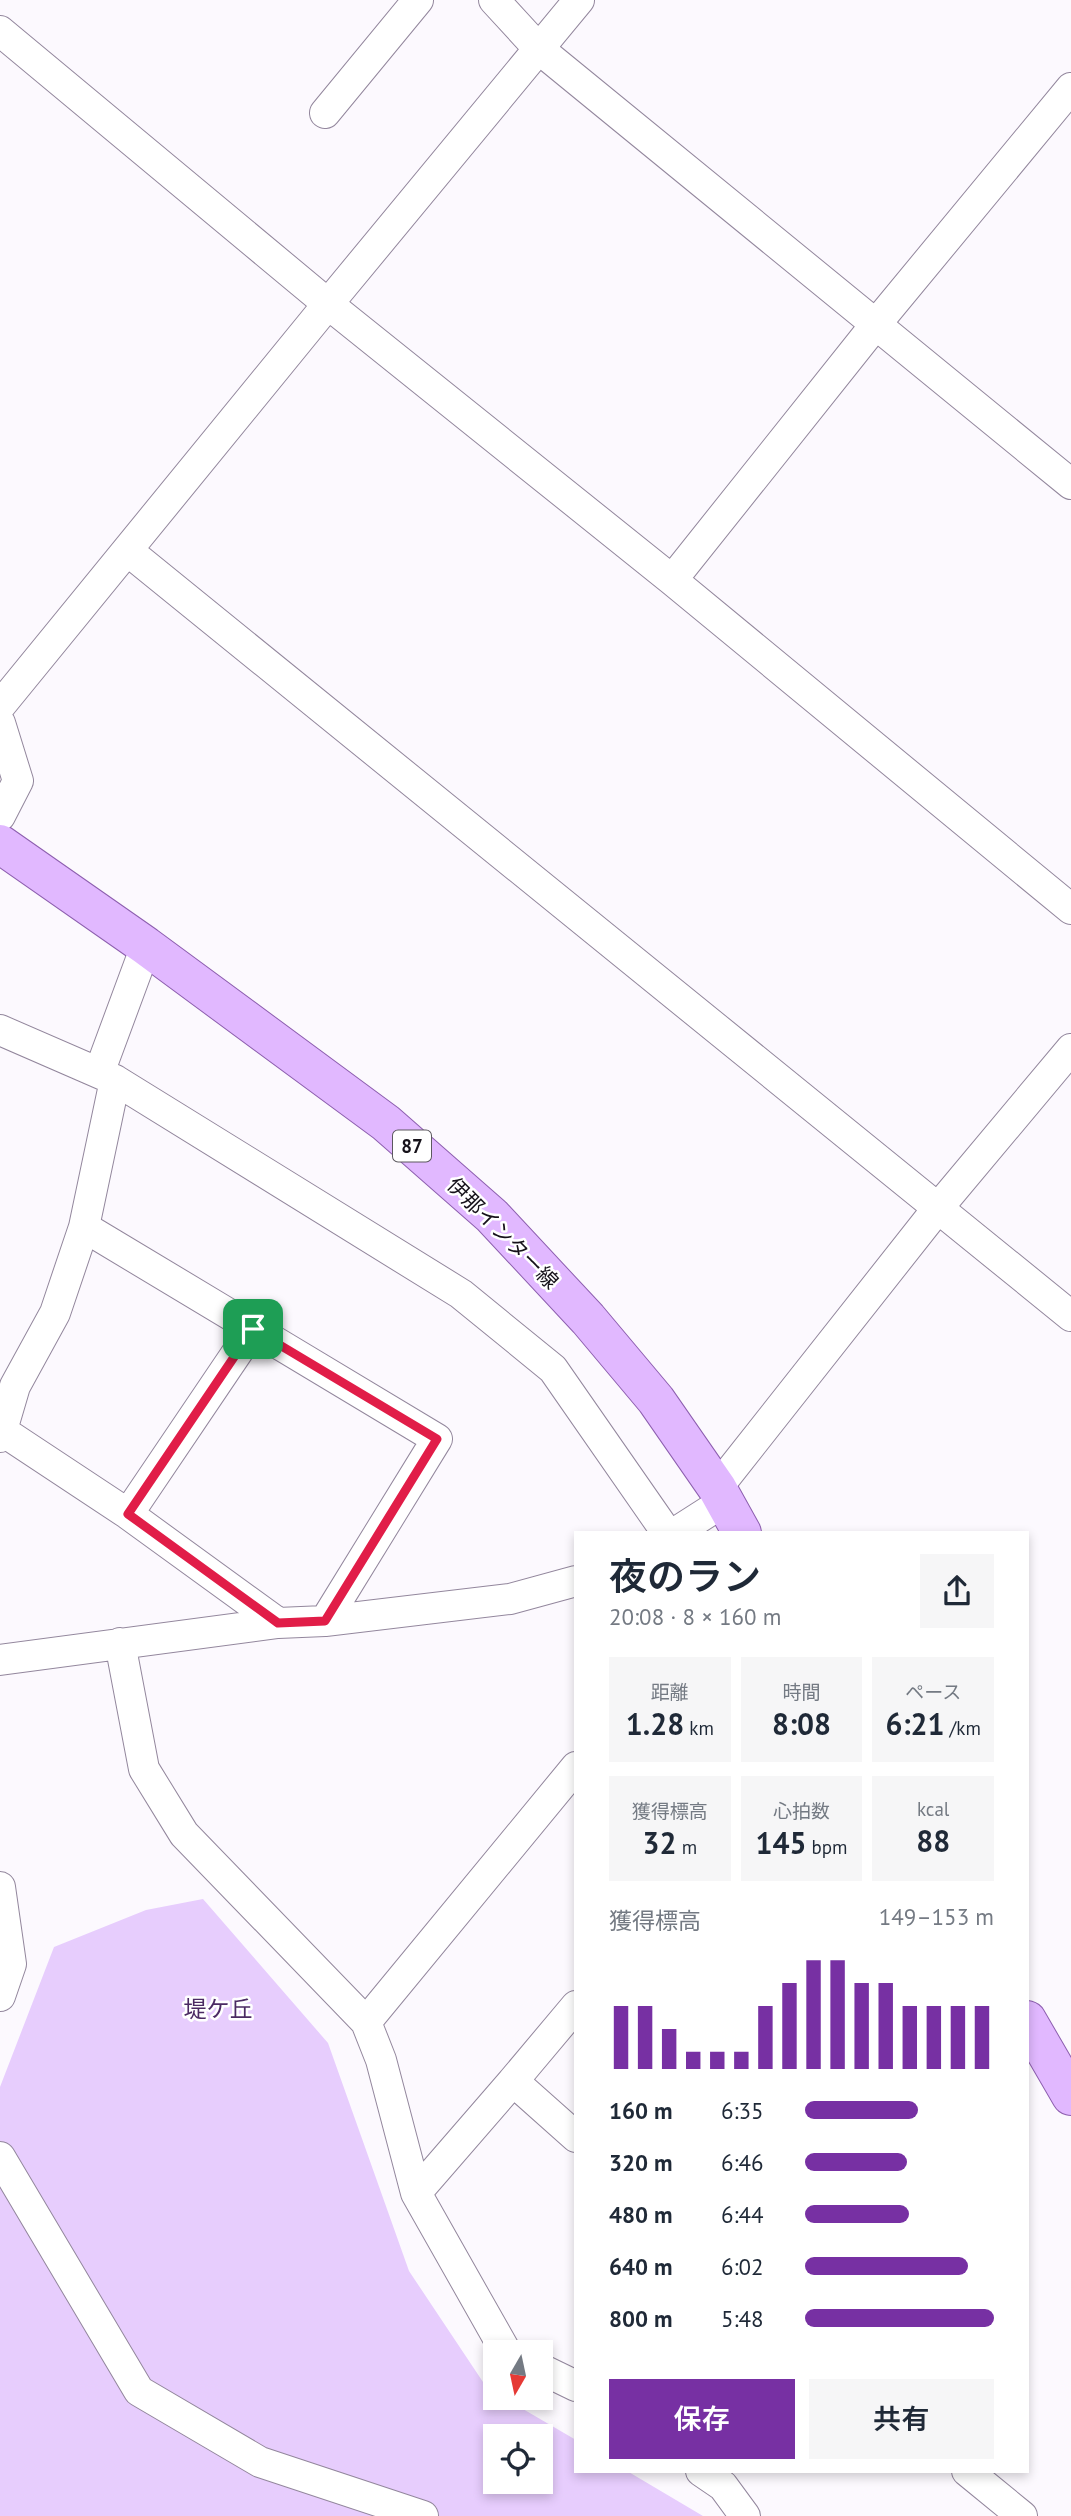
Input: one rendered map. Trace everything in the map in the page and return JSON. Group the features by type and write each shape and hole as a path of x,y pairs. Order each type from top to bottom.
{"main road":[{"name":"伊那インター線","path":"0,844 146,946 386,1123 492,1216 588,1319 656,1400 728,1507"},
{"path":"1029,2027 1071,2096"}],"street":[{"path":"325,113 418,0"},
{"path":"494,0 539,49 1071,484"},
{"path":"0,706 579,0"},
{"path":"0,31 328,303 672,580 1071,909"},
{"path":"672,580 876,324 1071,88"},
{"path":"128,551 1071,1316"},
{"path":"0,723 18,781 0,816"},
{"path":"146,946 107,1076 84,1227 55,1313 8,1383 1,1434 128,1514 278,1623"},
{"path":"0,1030 107,1076 461,1294 553,1369 666,1531"},
{"path":"679,1531 728,1507 938,1208 1071,1049"},
{"path":"84,1227 437,1439 325,1621"},
{"path":"128,1514 253,1329"},
{"path":"0,1660 278,1623 325,1621 510,1599 574,1582"},
{"path":"120,1643 144,1769 184,1834 366,2022 381,2060 416,2193 499,2340"},
{"path":"366,2022 574,1770"},
{"path":"0,1887 11,1964 0,1996"},
{"path":"416,2193 574,2008"},
{"path":"513,2081 574,2135"},
{"path":"0,2157 139,2391 260,2462 423,2516"},
{"path":"553,2375 574,2385"},
{"path":"704,2473 723,2486 744,2516"},
{"path":"969,2473 1021,2516"}],"shaded area":[{"path":"203,1899 328,2043 409,2271 483,2382 483,2410 525,2410 549,2424 483,2424 483,2494 553,2494 553,2427 574,2439 574,2473 630,2473 703,2516 0,2516 0,2087 54,1947 146,1910"}],"district":[{"name":"堤ケ丘","path":"218,2008"}],"route":[{"path":"253,1329 437,1439 325,1621 278,1623 128,1514 253,1329"}]}
